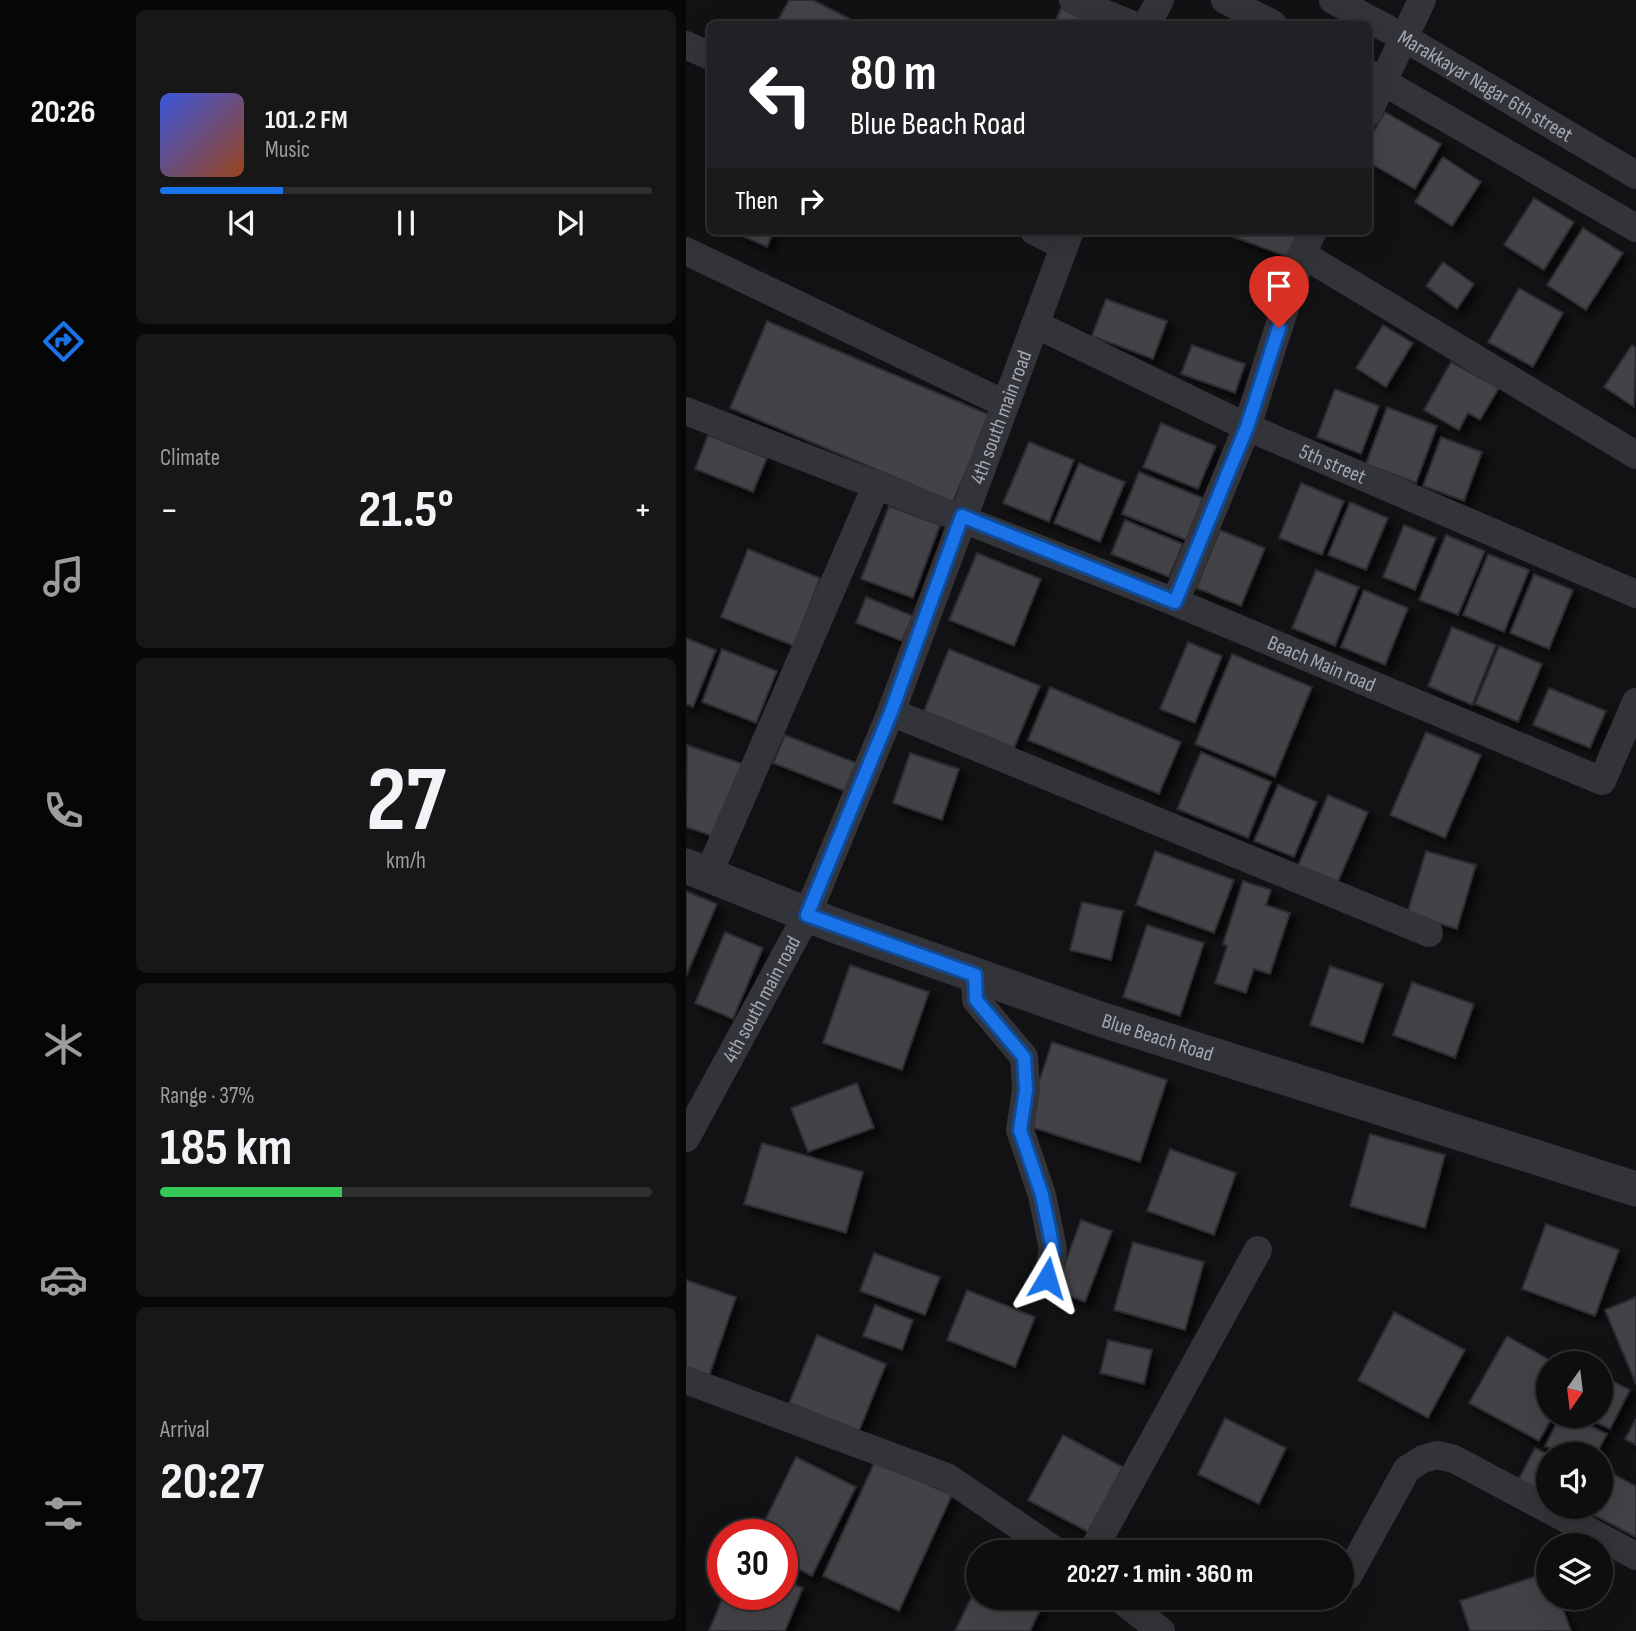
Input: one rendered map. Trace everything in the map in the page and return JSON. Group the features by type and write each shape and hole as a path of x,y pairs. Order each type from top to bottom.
{"street":[{"path":"1073,0 1123,21"},
{"path":"1149,21 1160,0"},
{"path":"1225,0 1267,21"},
{"name":"Marakkayar Nagar 6th street","path":"1333,0 1404,37 1636,174"},
{"path":"1372,95 1376,77 1404,37 1422,0"},
{"path":"686,45 707,55"},
{"path":"1376,77 1636,228"},
{"name":"4th south main road","path":"686,1138 807,915 891,712 1067,238"},
{"path":"1175,602 1247,427 1308,243 1636,454"},
{"path":"686,251 1005,404"},
{"name":"5th street","path":"1035,324 1247,427 1636,594"},
{"name":"Beach Main road","path":"686,412 962,516 1602,781 1636,702"},
{"path":"697,870 877,484"},
{"path":"891,712 1429,933"},
{"name":"Blue Beach Road","path":"697,870 807,915 1113,1023 1636,1189"},
{"path":"975,975 976,1000 1024,1057 1026,1090 1020,1130 1042,1195 1051,1239 1053,1250 1047,1278"},
{"path":"1099,1540 1258,1250"},
{"path":"686,1380 947,1477 1040,1540"},
{"path":"1354,1565 1407,1469 1423,1458 1437,1455 1476,1470 1636,1556"},
{"path":"1134,1610 1161,1631"}],"building":[{"path":"789,0 813,0 854,21 778,21"},
{"path":"1063,4 1097,19 1096,21 1055,21"},
{"path":"1385,112 1441,144 1415,189 1372,164 1372,134"},
{"path":"1443,157 1481,182 1452,226 1415,202"},
{"path":"1534,198 1574,222 1544,270 1504,245"},
{"path":"1583,228 1623,253 1586,310 1547,285"},
{"path":"740,235 772,235 767,247"},
{"path":"1234,235 1300,235 1291,258 1233,237"},
{"path":"1443,262 1474,284 1457,309 1426,286"},
{"path":"1519,288 1563,313 1533,367 1488,342"},
{"path":"1106,299 1167,321 1153,359 1092,336"},
{"path":"767,321 990,415 953,502 730,408"},
{"path":"1383,325 1413,343 1386,387 1356,368"},
{"path":"1192,345 1245,364 1235,393 1181,374"},
{"path":"1632,345 1636,348 1634,407 1604,387"},
{"path":"1451,362 1499,388 1480,420 1468,413 1459,430 1424,410"},
{"path":"1335,389 1379,406 1361,454 1317,437"},
{"path":"1387,407 1437,426 1416,483 1366,464"},
{"path":"1161,423 1216,446 1198,489 1143,467"},
{"path":"708,435 767,458 753,492 695,469"},
{"path":"1441,437 1482,452 1464,501 1423,486"},
{"path":"1029,442 1074,460 1049,522 1003,503"},
{"path":"1079,463 1125,482 1100,542 1054,523"},
{"path":"1139,472 1203,498 1186,540 1122,514"},
{"path":"1301,483 1344,501 1322,555 1279,538"},
{"path":"1350,502 1388,518 1366,570 1328,555"},
{"path":"889,506 940,525 913,598 861,579"},
{"path":"1125,520 1183,544 1169,577 1111,554"},
{"path":"1404,525 1436,538 1415,590 1383,577"},
{"path":"1220,530 1265,548 1241,606 1196,588"},
{"path":"1446,535 1485,551 1458,615 1419,600"},
{"path":"748,549 820,578 794,646 721,617"},
{"path":"977,553 1041,579 1014,646 949,620"},
{"path":"1488,554 1529,570 1504,632 1463,615"},
{"path":"1316,570 1359,587 1335,646 1292,628"},
{"path":"1534,574 1573,590 1549,649 1510,633"},
{"path":"1364,590 1408,608 1385,665 1341,647"},
{"path":"866,597 913,616 902,641 856,623"},
{"path":"1452,627 1496,645 1472,705 1428,686"},
{"path":"686,638 716,650 693,707 686,704"},
{"path":"1188,642 1222,656 1195,723 1160,709"},
{"path":"1499,646 1542,664 1518,722 1475,704"},
{"path":"722,649 777,671 756,723 702,702"},
{"path":"949,649 1040,686 1014,748 924,711"},
{"path":"1232,654 1312,687 1275,777 1195,744"},
{"path":"1050,687 1181,742 1159,794 1028,740"},
{"path":"1549,688 1606,711 1590,748 1533,725"},
{"path":"1426,732 1481,755 1445,838 1390,815"},
{"path":"785,735 864,766 852,794 773,763"},
{"path":"687,745 743,764 718,838 686,827"},
{"path":"1201,752 1271,782 1248,838 1177,809"},
{"path":"910,753 959,769 942,820 893,803"},
{"path":"1278,785 1317,802 1294,857 1254,841"},
{"path":"1328,795 1368,812 1334,891 1294,875"},
{"path":"1155,851 1234,880 1214,933 1136,905"},
{"path":"1426,851 1476,865 1457,929 1407,914"},
{"path":"1243,881 1271,890 1266,905 1290,913 1270,974 1254,969 1246,993 1215,983 1227,946 1223,944"},
{"path":"686,891 717,904 686,976"},
{"path":"1082,902 1123,911 1111,960 1070,950"},
{"path":"1147,925 1204,943 1180,1016 1123,997"},
{"path":"725,932 763,948 733,1019 695,1003"},
{"path":"850,965 929,992 902,1070 823,1043"},
{"path":"1330,966 1383,984 1363,1043 1310,1025"},
{"path":"1412,982 1474,1004 1455,1058 1393,1035"},
{"path":"1052,1042 1167,1080 1140,1162 1025,1125"},
{"path":"857,1083 874,1128 808,1152 791,1108"},
{"path":"1370,1134 1445,1155 1425,1228 1350,1206"},
{"path":"762,1143 863,1172 846,1233 744,1204"},
{"path":"1170,1149 1236,1173 1214,1235 1147,1211"},
{"path":"1081,1220 1112,1231 1085,1302 1055,1291"},
{"path":"1546,1224 1619,1250 1595,1316 1522,1289"},
{"path":"1133,1242 1204,1262 1185,1330 1114,1310"},
{"path":"874,1253 940,1277 925,1315 860,1291"},
{"path":"686,1280 736,1297 707,1382 686,1374"},
{"path":"967,1290 1035,1317 1015,1367 947,1340"},
{"path":"1636,1297 1636,1384 1605,1310"},
{"path":"875,1305 913,1320 902,1350 863,1336"},
{"path":"1394,1312 1465,1350 1428,1418 1358,1380"},
{"path":"817,1335 886,1364 859,1431 789,1403"},
{"path":"1507,1336 1536,1352 1536,1428 1546,1428 1539,1441 1469,1403"},
{"path":"1108,1340 1152,1350 1144,1384 1100,1373"},
{"path":"1614,1382 1630,1390 1614,1421"},
{"path":"1225,1418 1286,1448 1259,1504 1198,1474"},
{"path":"1636,1419 1636,1445 1625,1439"},
{"path":"1554,1428 1595,1428 1607,1434 1603,1442 1547,1442"},
{"path":"1063,1435 1123,1467 1088,1532 1028,1500"},
{"path":"1535,1448 1536,1448 1536,1492 1517,1482"},
{"path":"796,1457 856,1487 812,1576 798,1569 798,1519 766,1519"},
{"path":"875,1461 952,1495 899,1611 823,1576"},
{"path":"1613,1474 1636,1486 1636,1537 1601,1519 1613,1519"},
{"path":"1536,1576 1536,1610 1563,1610 1571,1631 1470,1631 1460,1601"},
{"path":"798,1586 803,1588 798,1600"},
{"path":"966,1609 1040,1610 1030,1631 955,1631"},
{"path":"718,1610 794,1610 785,1631 709,1631"}],"route":[{"path":"1047,1278 1053,1250 1051,1239 1042,1195 1022,1144 1020,1130 1026,1090 1024,1057 1022,1051 976,1000 975,975 807,915 891,712 962,516 1175,602 1247,427 1279,328"}]}
